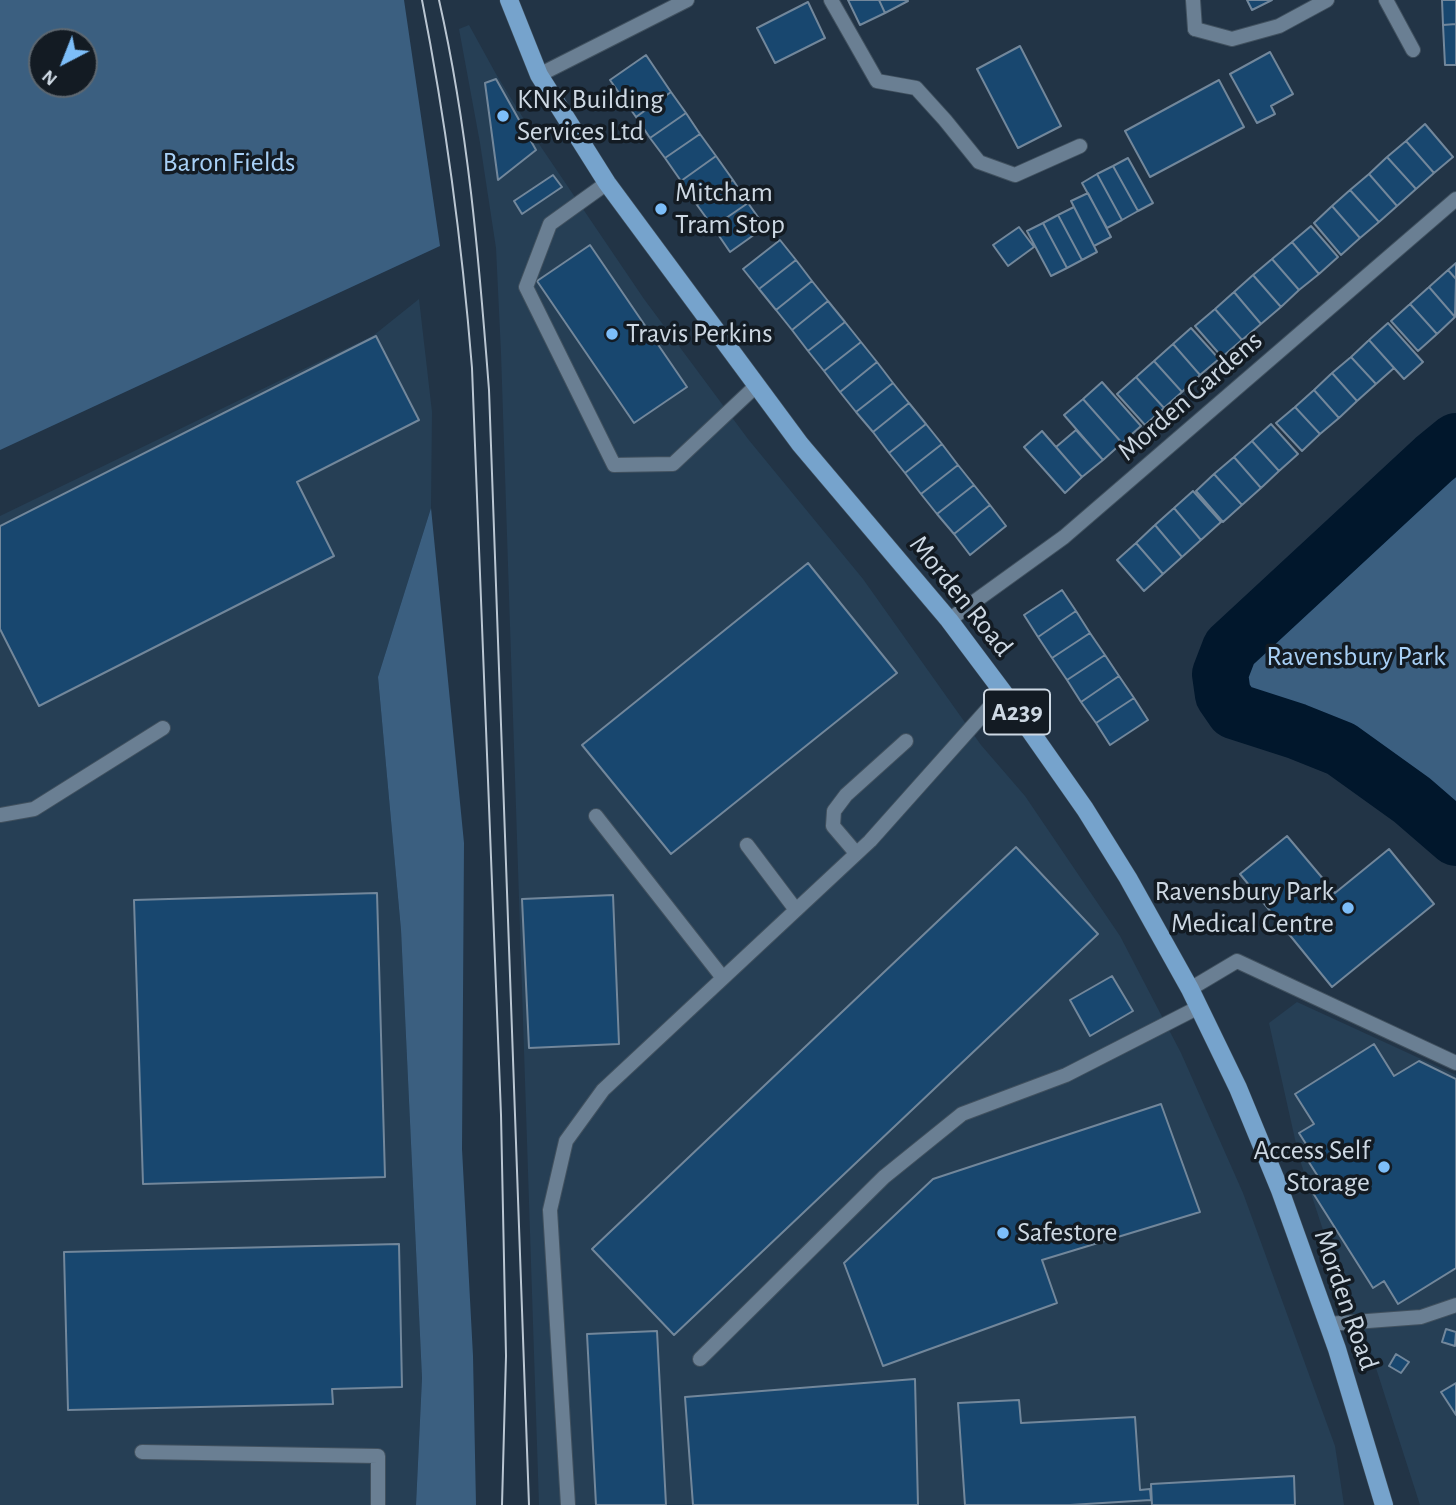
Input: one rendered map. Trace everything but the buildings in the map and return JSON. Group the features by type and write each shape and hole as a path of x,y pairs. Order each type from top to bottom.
{"main road":[{"name":"Morden Road","path":"509,0 539,75 607,183 800,444 949,620 1003,692 1085,809 1128,878 1199,1007 1238,1088 1280,1190 1328,1324 1384,1505"}],"street":[{"path":"539,75 687,0"},
{"path":"831,0 877,81 916,88 979,162 1015,175 1080,146"},
{"path":"1193,0 1195,29 1233,39 1279,26 1327,0"},
{"path":"1386,0 1413,50"},
{"path":"607,183 550,224 526,287 614,465 673,464 757,385"},
{"name":"Morden Gardens","path":"949,620 1064,537 1456,199"},
{"path":"568,1505 550,1210 566,1141 603,1090 856,853 1003,692"},
{"path":"0,815 34,809 163,728"},
{"path":"856,853 833,826 834,811 846,795 906,741"},
{"path":"596,816 723,978"},
{"path":"747,845 796,910"},
{"path":"1190,989 1237,961 1456,1063"},
{"path":"701,1359 884,1177 962,1114 1066,1075 1199,1007"},
{"path":"1328,1324 1421,1317 1456,1305"},
{"path":"142,1452 378,1456 378,1505"}],"shaded area":[{"path":"469,25 541,147 644,299 748,439 863,579 981,745 1025,796 1120,936 1181,1053 1243,1193 1335,1446 1344,1505 539,1505 501,353 496,248 459,29"},
{"path":"419,299 432,412 431,508 378,677 401,930 422,1378 416,1505 0,1505 0,516 374,335"},
{"path":"1297,1002 1456,1075 1456,1505 1420,1505 1367,1340 1346,1300 1299,1157 1269,1023"}],"green space":[{"name":"Baron Fields","path":"0,0 404,0 440,246 0,450"},
{"name":"Ravensbury Park","path":"1456,431 1456,851 1407,808 1335,757 1228,719 1213,701 1197,673 1243,623 1311,564 1423,457"},
{"path":"431,508 464,843 462,1149 473,1356 476,1505 416,1505 422,1378 401,930 378,677"}],"waterway":[{"path":"1456,441 1230,648 1220,674 1223,695 1234,711 1341,749 1412,800 1456,838"}],"tram line":[{"path":"422,0 452,183 472,368 501,1115 506,1356 502,1505"},
{"path":"439,0 465,145 489,390 529,1505"}],"place":[{"name":"KNK Building Services Ltd","path":"503,116"},
{"name":"Mitcham Tram Stop","path":"661,209"},
{"name":"Travis Perkins","path":"612,334"},
{"name":"Ravensbury Park Medical Centre","path":"1348,908"},
{"name":"Access Self Storage","path":"1384,1167"},
{"name":"Safestore","path":"1003,1233"}]}
